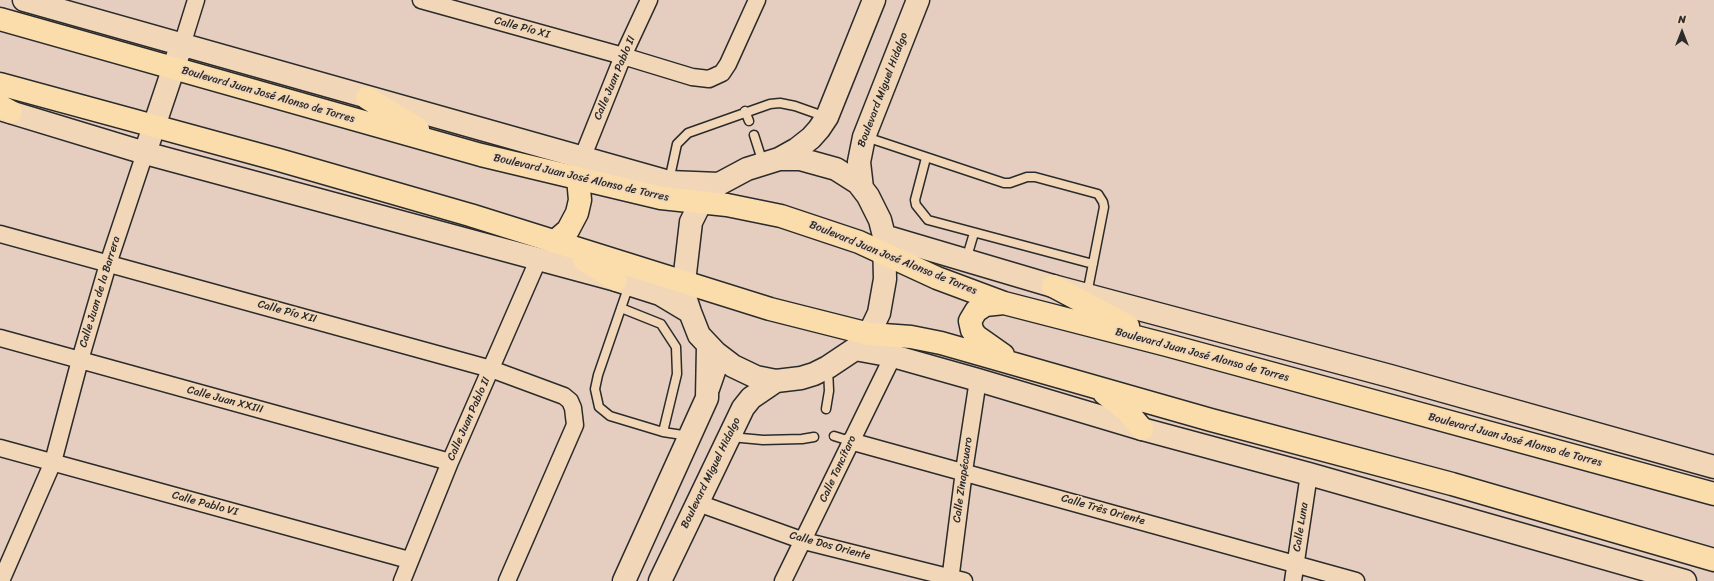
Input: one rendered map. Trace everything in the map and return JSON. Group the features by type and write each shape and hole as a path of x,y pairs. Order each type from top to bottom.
{"main road":[{"name":"Boulevard Juan José Alonso de Torres","path":"0,19 481,155 634,193 700,204 727,205 781,216 859,242 885,246 937,278 1004,303 1167,345 1714,494"},
{"path":"0,84 470,215 770,309 862,342 924,339 1452,484 1714,560"},
{"path":"367,98 441,143"},
{"path":"554,242 568,230 577,213 580,200 578,178"},
{"path":"554,242 622,282"},
{"path":"1053,286 1167,345"},
{"path":"1004,303 985,305 976,311 972,316 970,325 976,336 1017,364"},
{"path":"1095,387 1117,402 1142,429"}],"street":[{"name":"Boulevard Juan José Alonso de Torres","path":"24,0 367,98 583,156 669,182 720,184"},
{"name":"Calle Juan de la Barrera","path":"1,581 53,462 80,360 108,264 196,0"},
{"name":"Calle Pío XI","path":"420,0 623,56 692,77 709,79 716,77 728,64 757,0"},
{"name":"Calle Juan Pablo II","path":"583,156 623,56 649,0"},
{"path":"794,155 797,149 811,138 827,117 874,0"},
{"name":"Boulevard Miguel Hidalgo","path":"660,581 698,503 726,431 751,398 761,380 801,378 828,367 862,342 879,313 883,297 885,246 873,204 856,183 864,137 918,0"},
{"path":"4,109 145,153 407,224 540,258 622,282 666,296 690,312"},
{"path":"761,380 725,360 708,346 699,335 690,312 684,282 691,222 700,204 720,184 794,155 827,166 856,183"},
{"name":"Calle Pío XII","path":"0,234 281,310 491,369 564,396 570,401 575,415 575,425 507,581"},
{"path":"885,246 965,260 1053,286 1397,378 1714,468"},
{"name":"Calle Juan Pablo II","path":"402,581 409,560 450,462 540,258"},
{"name":"Calle Juan XXIII","path":"0,338 450,462"},
{"path":"862,342 892,356 1142,429 1309,474 1685,581"},
{"path":"624,581 707,398 708,346"},
{"name":"Calle Tancítaro","path":"783,581 804,541 850,441 892,356"},
{"name":"Calle Zinapécuaro","path":"955,580 964,471 978,380"},
{"name":"Calle Três Oriente","path":"850,441 964,471 1356,581"},
{"name":"Calle Pablo VI","path":"0,448 409,560"},
{"name":"Calle Luna","path":"1293,581 1309,474"},
{"name":"Calle Dos Oriente","path":"698,503 804,541 955,580"}],"lane":[{"path":"754,134 794,155 830,126 879,0"},
{"path":"856,183 854,148 863,116 910,0"},
{"path":"669,182 678,144 688,133 746,112 780,103 796,106 827,117"},
{"path":"746,112 749,121"},
{"path":"864,137 1004,183 1010,184 1027,177 1035,177 1098,194 1104,202 1104,207 1086,294"},
{"path":"926,158 915,200 916,205 928,220 1093,264"},
{"path":"965,260 974,233"},
{"path":"622,282 621,308 598,375 595,389 599,406 603,412 610,416 662,432 690,436"},
{"path":"621,308 661,324 676,347 677,374 662,432"},
{"path":"634,581 711,405 725,360"},
{"path":"826,409 829,391 828,367"},
{"path":"734,406 741,397"},
{"path":"653,581 726,431 763,440 795,440 814,437"},
{"path":"834,436 850,441"}]}
